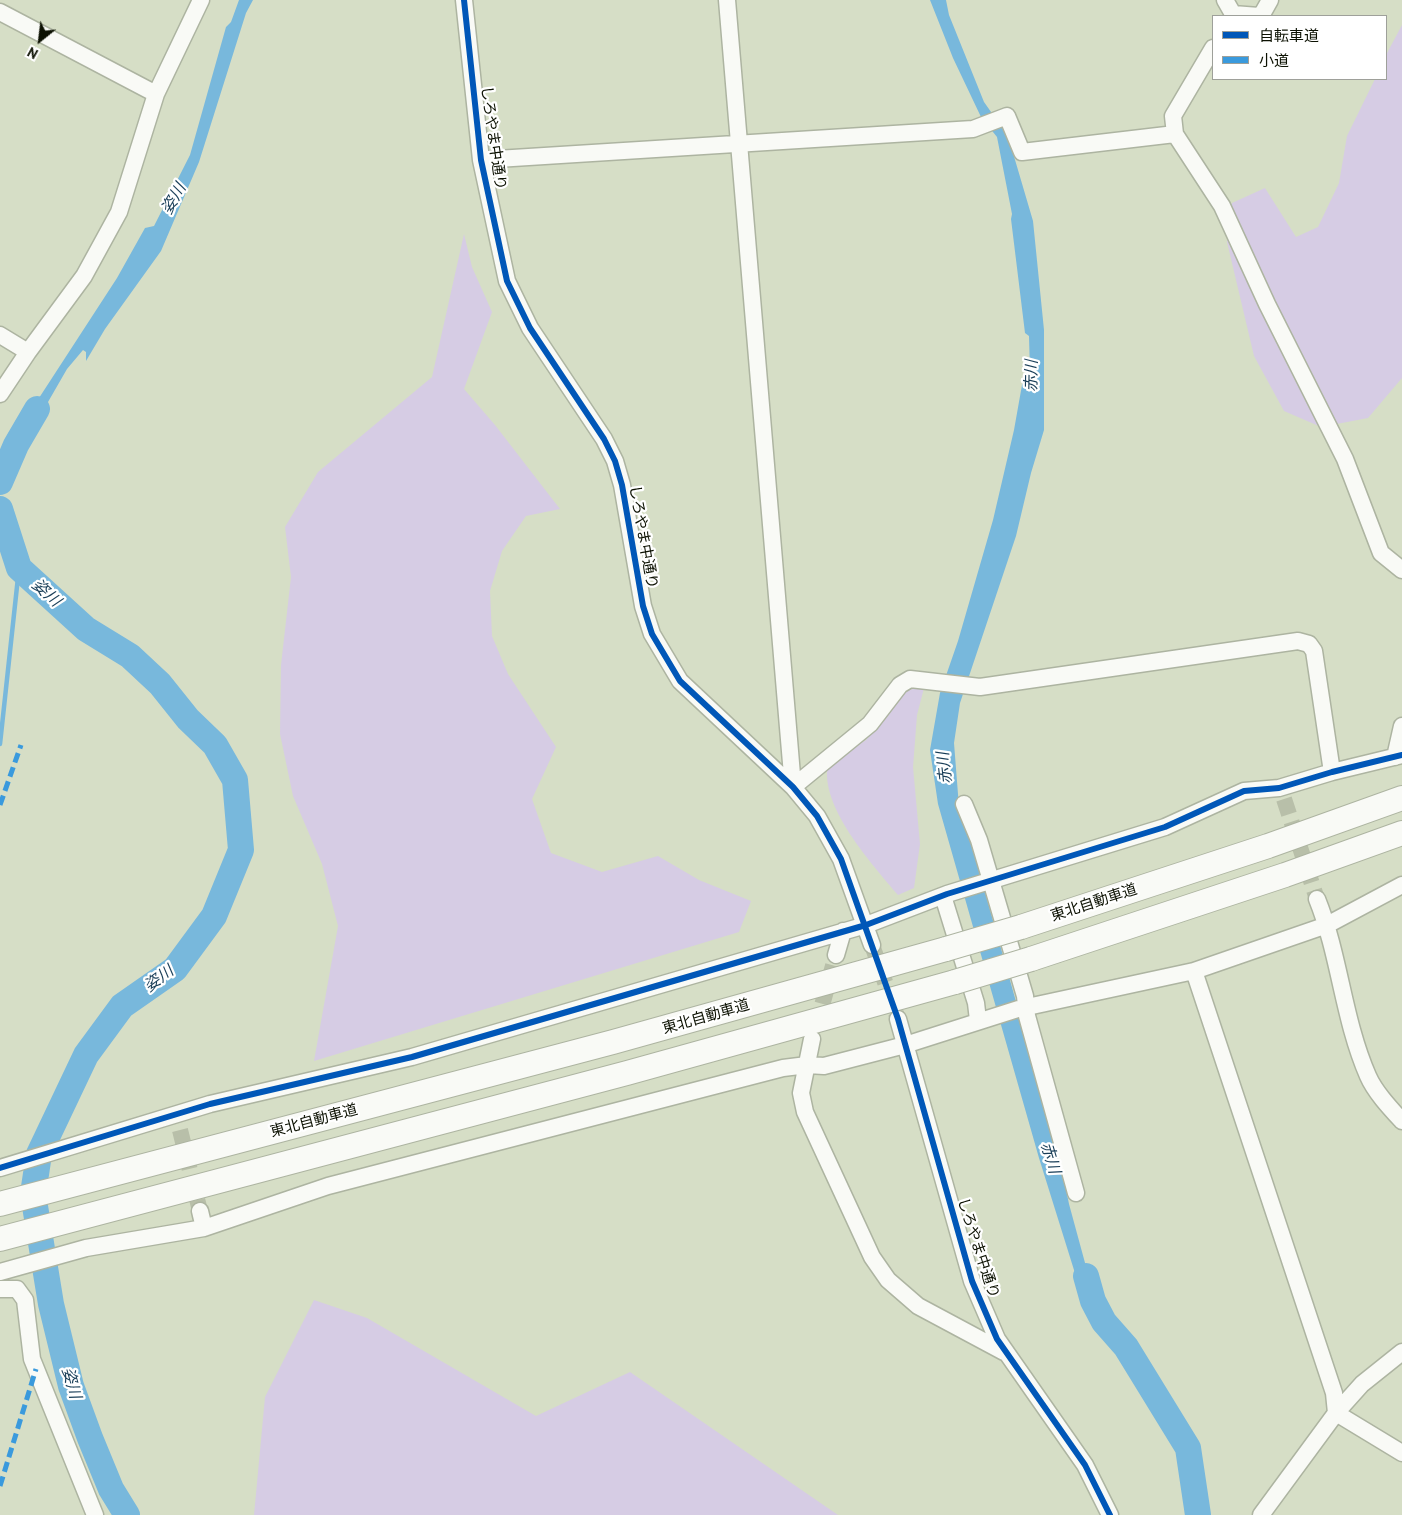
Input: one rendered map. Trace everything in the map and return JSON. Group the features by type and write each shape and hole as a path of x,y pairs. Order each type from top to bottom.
{"highway":[{"name":"東北自動車道","path":"0,1204 613,1042 946,949 1021,927 1268,846 1402,798"},
{"path":"0,1239 588,1083 955,982 1031,959 1276,878 1402,833"}],"street":[{"path":"0,394 28,352 84,276 119,212 156,94 201,0"},
{"name":"しろやま中通り","path":"464,0 481,160 507,281 518,306 604,439 615,462 622,485 642,606 652,634 680,681 792,787 817,816 841,859 872,945"},
{"path":"727,0 792,787"},
{"path":"1261,15 1270,0"},
{"path":"1230,10 1255,15"},
{"path":"0,12 156,94"},
{"path":"1212,50 1174,116 1175,134 1222,206 1267,304 1345,458 1381,553 1402,570"},
{"path":"481,160 973,129 1007,116 1022,152 1175,134"},
{"path":"0,335 28,352"},
{"path":"792,787 870,724 900,685 910,679 980,687 1298,641 1309,644 1314,651 1332,772"},
{"path":"3,1168 86,1144 177,1122 210,1104 412,1056 866,925 990,880 1165,827 1244,791 1281,794 1332,772 1399,756 1402,726"},
{"path":"964,804 980,840 1023,1008 1076,1193"},
{"path":"8,1270 86,1248 204,1228 328,1186 784,1068 807,1065 824,1066 947,1033 978,1020 1023,1008 1194,971 1327,925 1402,885"},
{"path":"945,895 976,1003 978,1020"},
{"path":"1317,899 1327,925 1352,1031 1368,1077 1390,1110 1402,1121"},
{"path":"836,955 843,931"},
{"path":"1194,971 1334,1393 1336,1412"},
{"name":"しろやま中通り","path":"898,1018 972,1280 997,1339 1085,1465 1110,1515"},
{"path":"812,1038 801,1093 805,1112 872,1257 888,1280 918,1306 1006,1353"},
{"path":"200,1210 204,1228"},
{"path":"0,1289 17,1289 25,1300 32,1359 95,1515"},
{"path":"1261,1515 1336,1412 1362,1384 1402,1352"},
{"path":"1336,1412 1402,1453"}],"shaded area":[{"path":"1402,25 1402,378 1368,418 1321,427 1284,411 1254,356 1227,242 1232,203 1265,188 1296,237 1318,227 1339,183 1347,136 1375,80 1387,80 1387,53"},
{"path":"464,234 472,267 492,312 464,389 495,425 560,509 526,516 502,551 490,591 492,636 508,674 556,747 532,799 551,853 602,872 658,856 699,880 751,901 739,932 314,1061 338,926 322,864 293,796 280,734 281,665 291,577 285,527 318,472 432,377"},
{"path":"924,688 917,715 913,767 920,844 914,888 898,895 862,851 839,816 831,798 827,780 828,764 866,740 904,690"},
{"path":"314,1300 367,1318 536,1416 630,1372 838,1515 254,1515 265,1397"}],"water":[{"path":"239,0 253,0 246,13 199,162 161,251 105,329 86,361 86,352 83,350 67,369 48,402 10,451 39,398 117,278 145,228 154,226 190,155 226,27 231,22"},
{"path":"930,0 946,0 949,15 984,102 1008,136 1033,221 1044,330 1044,430 1031,473 1016,536 960,703 954,743 959,807 972,846 1058,1150 1069,1204 1100,1318 1079,1286 1039,1158 938,804 930,750 940,693 958,641 993,520 1014,430 1022,385 1030,372 1029,336 1025,333 1011,219 1012,214 997,137 981,117 953,58"}],"waterway":[{"name":"姿川","path":"0,482 16,445 37,409"},
{"name":"姿川","path":"0,509 19,568 86,629 130,656 160,684 188,719 215,745 235,780 241,850 214,916 175,969 122,1006 86,1055 39,1154 33,1194 51,1304 71,1386 111,1489 127,1515"},
{"path":"0,744 19,568"},
{"name":"赤川","path":"1086,1276 1093,1301 1104,1322 1126,1347 1188,1448 1198,1515"}],"tunnel":[{"path":"1284,799 1317,899"},
{"path":"872,945 898,1019"},
{"path":"816,1027 836,955"},
{"path":"180,1130 200,1211"}],"marked path":[{"path":"0,805 21,745"},
{"path":"0,1486 36,1369"}],"cycle path":[{"path":"464,0 481,160 507,281 530,328 604,439 615,461 622,485 643,606 652,634 680,681 793,787 817,816 841,859 898,1019 972,1281 997,1339 1085,1465 1110,1515"},
{"path":"0,1168 210,1104 412,1057 866,925 947,894 1165,827 1244,791 1279,788 1332,772 1402,755"}]}
